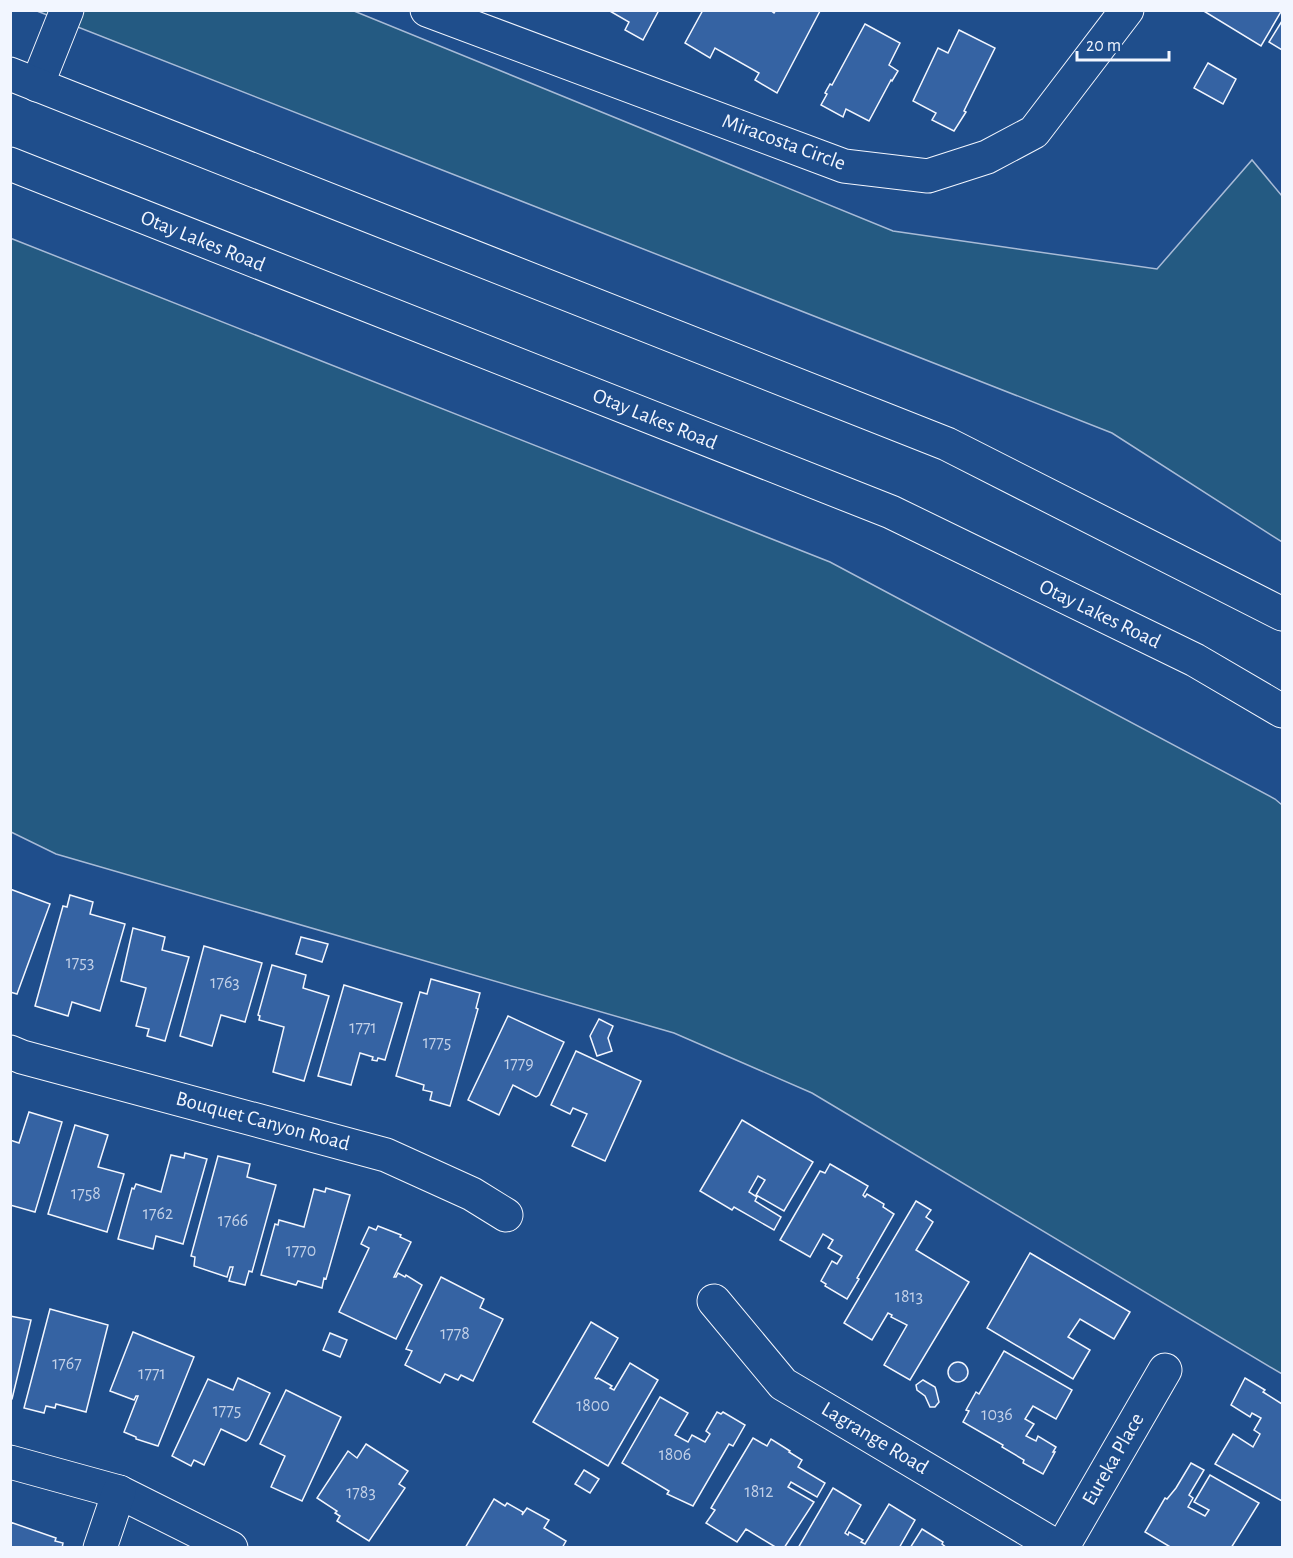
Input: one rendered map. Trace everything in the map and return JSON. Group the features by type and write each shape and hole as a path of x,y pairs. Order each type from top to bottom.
{"main road":[{"path":"67,10 24,80 947,444 1282,615"},
{"name":"Miracosta Circle","path":"427,10 844,166 928,176 987,157 1034,132 1127,10"},
{"name":"Otay Lakes Road","path":"10,164 891,512 1195,660 1282,711"},
{"name":"Bouquet Canyon Road","path":"10,1052 386,1155 472,1194 506,1215"},
{"name":"Lagrange Road","path":"714,1301 783,1384 1060,1548"},
{"name":"Eureka Place","path":"1060,1548 1165,1370"},
{"path":"10,1462 119,1492 231,1548"},
{"path":"100,1548 119,1492"}],"shaded area":[{"path":"37,11 354,11 893,231 1157,269 1252,160 1282,196 1282,542 1112,433"},
{"path":"10,238 830,562 1275,799 1282,805 1282,1374 812,1093 674,1033 56,854 11,832"}],"building":[{"path":"608,10 659,10 643,40 625,30 629,22"},
{"path":"703,10 770,10 774,13 776,10 820,11 777,93 755,80 759,73 715,48 710,58 685,43"},
{"path":"1202,10 1282,10 1261,46"},
{"path":"1282,21 1282,50 1269,42"},
{"path":"865,24 900,43 889,65 898,71 869,121 846,109 843,117 821,105 827,94 825,93 830,84 832,85"},
{"path":"959,30 995,48 964,111 966,112 954,131 932,120 936,113 913,101 938,48 948,53"},
{"path":"1208,63 1236,79 1223,104 1194,88"},
{"path":"10,889 50,904 17,994 10,992"},
{"path":"70,895 93,902 90,914 125,924 100,1011 72,1002 68,1016 35,1006 63,906 67,907"},
{"path":"133,928 165,937 162,950 189,957 165,1041 147,1036 149,1029 136,1026 146,988 121,981"},
{"path":"301,937 328,944 322,962 296,954"},
{"path":"204,946 262,963 245,1022 221,1015 212,1046 180,1036"},
{"path":"272,965 306,975 303,988 329,996 304,1081 273,1072 284,1027 259,1020 258,1015"},
{"path":"431,979 480,993 476,1008 478,1009 450,1106 430,1100 432,1092 423,1090 424,1085 396,1076 420,992 427,994"},
{"path":"344,985 402,1003 385,1060 378,1058 377,1061 372,1060 373,1057 360,1053 351,1085 318,1076"},
{"path":"508,1016 564,1042 539,1095 536,1097 513,1085 499,1115 468,1100"},
{"path":"599,1019 613,1026 608,1038 612,1051 597,1056 590,1036"},
{"path":"576,1051 641,1081 605,1161 572,1146 587,1114 573,1108 570,1114 551,1105"},
{"path":"29,1112 62,1122 35,1212 10,1205 10,1140 19,1143"},
{"path":"742,1120 813,1162 784,1211 756,1195 765,1180 758,1176 749,1192 757,1197 755,1201 781,1217 774,1230 734,1207 732,1210 700,1191"},
{"path":"75,1125 108,1135 98,1167 124,1174 107,1232 48,1214"},
{"path":"185,1153 207,1159 183,1244 156,1236 153,1249 118,1239 132,1188 134,1189 136,1184 161,1192 171,1155 184,1158"},
{"path":"218,1156 250,1164 247,1177 276,1185 252,1272 249,1271 245,1285 229,1281 233,1267 230,1267 227,1277 194,1266 195,1257 191,1256"},
{"path":"830,1164 868,1186 863,1195 865,1197 867,1194 884,1204 883,1207 894,1214 847,1299 825,1286 826,1284 821,1281 832,1261 837,1264 842,1256 828,1248 833,1240 823,1234 810,1257 780,1240 820,1171 825,1173"},
{"path":"326,1188 350,1195 322,1288 298,1281 296,1285 261,1275 275,1224 278,1225 279,1220 304,1227 314,1189 325,1192"},
{"path":"916,1201 931,1210 926,1217 933,1222 916,1250 969,1282 910,1380 884,1365 907,1325 888,1313 872,1340 844,1323"},
{"path":"378,1226 401,1235 400,1237 411,1242 394,1277 398,1273 405,1277 406,1275 422,1285 396,1339 339,1312 369,1248 361,1244 369,1227 376,1230"},
{"path":"1030,1253 1130,1312 1114,1339 1080,1319 1068,1337 1090,1350 1073,1379 987,1328"},
{"path":"441,1277 484,1299 480,1308 503,1319 473,1381 461,1375 458,1380 445,1374 440,1383 405,1365 412,1351 406,1349"},
{"path":"50,1309 108,1325 86,1412 56,1404 55,1408 46,1406 44,1413 24,1408"},
{"path":"10,1316 31,1320 10,1400"},
{"path":"591,1322 618,1338 595,1378 612,1386 610,1388 614,1390 630,1363 658,1380 608,1466 533,1422"},
{"path":"133,1332 194,1357 158,1446 136,1439 124,1432 138,1396 134,1400 110,1391"},
{"path":"330,1333 347,1340 340,1357 323,1350"},
{"path":"1004,1351 1072,1390 1056,1419 1033,1406 1025,1419 1034,1424 1026,1436 1036,1441 1038,1436 1056,1447 1043,1474 1023,1463 1024,1460 1002,1447 1003,1445 963,1422 969,1411 966,1410 976,1392 979,1394"},
{"path":"958,1362 965,1365 968,1372 965,1379 958,1382 951,1379 948,1372 951,1365"},
{"path":"238,1378 270,1393 249,1438 246,1441 221,1429 204,1465 194,1460 191,1466 172,1456 208,1379 233,1390"},
{"path":"1245,1378 1282,1404 1282,1501 1215,1464 1233,1434 1253,1447 1260,1434 1254,1430 1261,1418 1252,1413 1250,1417 1231,1405"},
{"path":"923,1380 935,1387 939,1402 935,1407 930,1407 925,1396 917,1390 916,1385"},
{"path":"286,1390 341,1417 302,1501 271,1487 285,1456 260,1444"},
{"path":"660,1397 688,1413 675,1435 688,1442 692,1435 705,1442 710,1434 706,1431 717,1412 721,1414 723,1412 745,1425 733,1446 729,1444 693,1506 667,1494 669,1491 622,1463"},
{"path":"753,1438 767,1446 771,1439 802,1460 798,1467 825,1483 817,1497 791,1482 788,1487 814,1502 784,1548 777,1548 746,1529 737,1542 706,1523 715,1510 711,1508"},
{"path":"366,1444 408,1471 399,1484 405,1488 369,1541 337,1521 340,1516 335,1513 337,1511 317,1498 348,1451 357,1458"},
{"path":"1191,1463 1204,1470 1189,1495 1193,1498 1188,1507 1205,1516 1209,1510 1194,1502 1210,1475 1259,1503 1231,1548 1172,1548 1145,1532 1165,1498 1167,1499 1176,1488"},
{"path":"584,1470 599,1479 590,1493 575,1484"},
{"path":"833,1488 861,1505 845,1533 848,1535 849,1532 863,1540 861,1542 865,1544 889,1504 915,1520 899,1548 798,1548"},
{"path":"494,1499 505,1506 507,1503 523,1512 522,1515 527,1508 549,1520 544,1528 566,1541 562,1548 465,1548"},
{"path":"10,1522 56,1538 55,1541 63,1543 62,1548 10,1548"},
{"path":"922,1529 943,1542 942,1544 947,1548 910,1548"}]}
